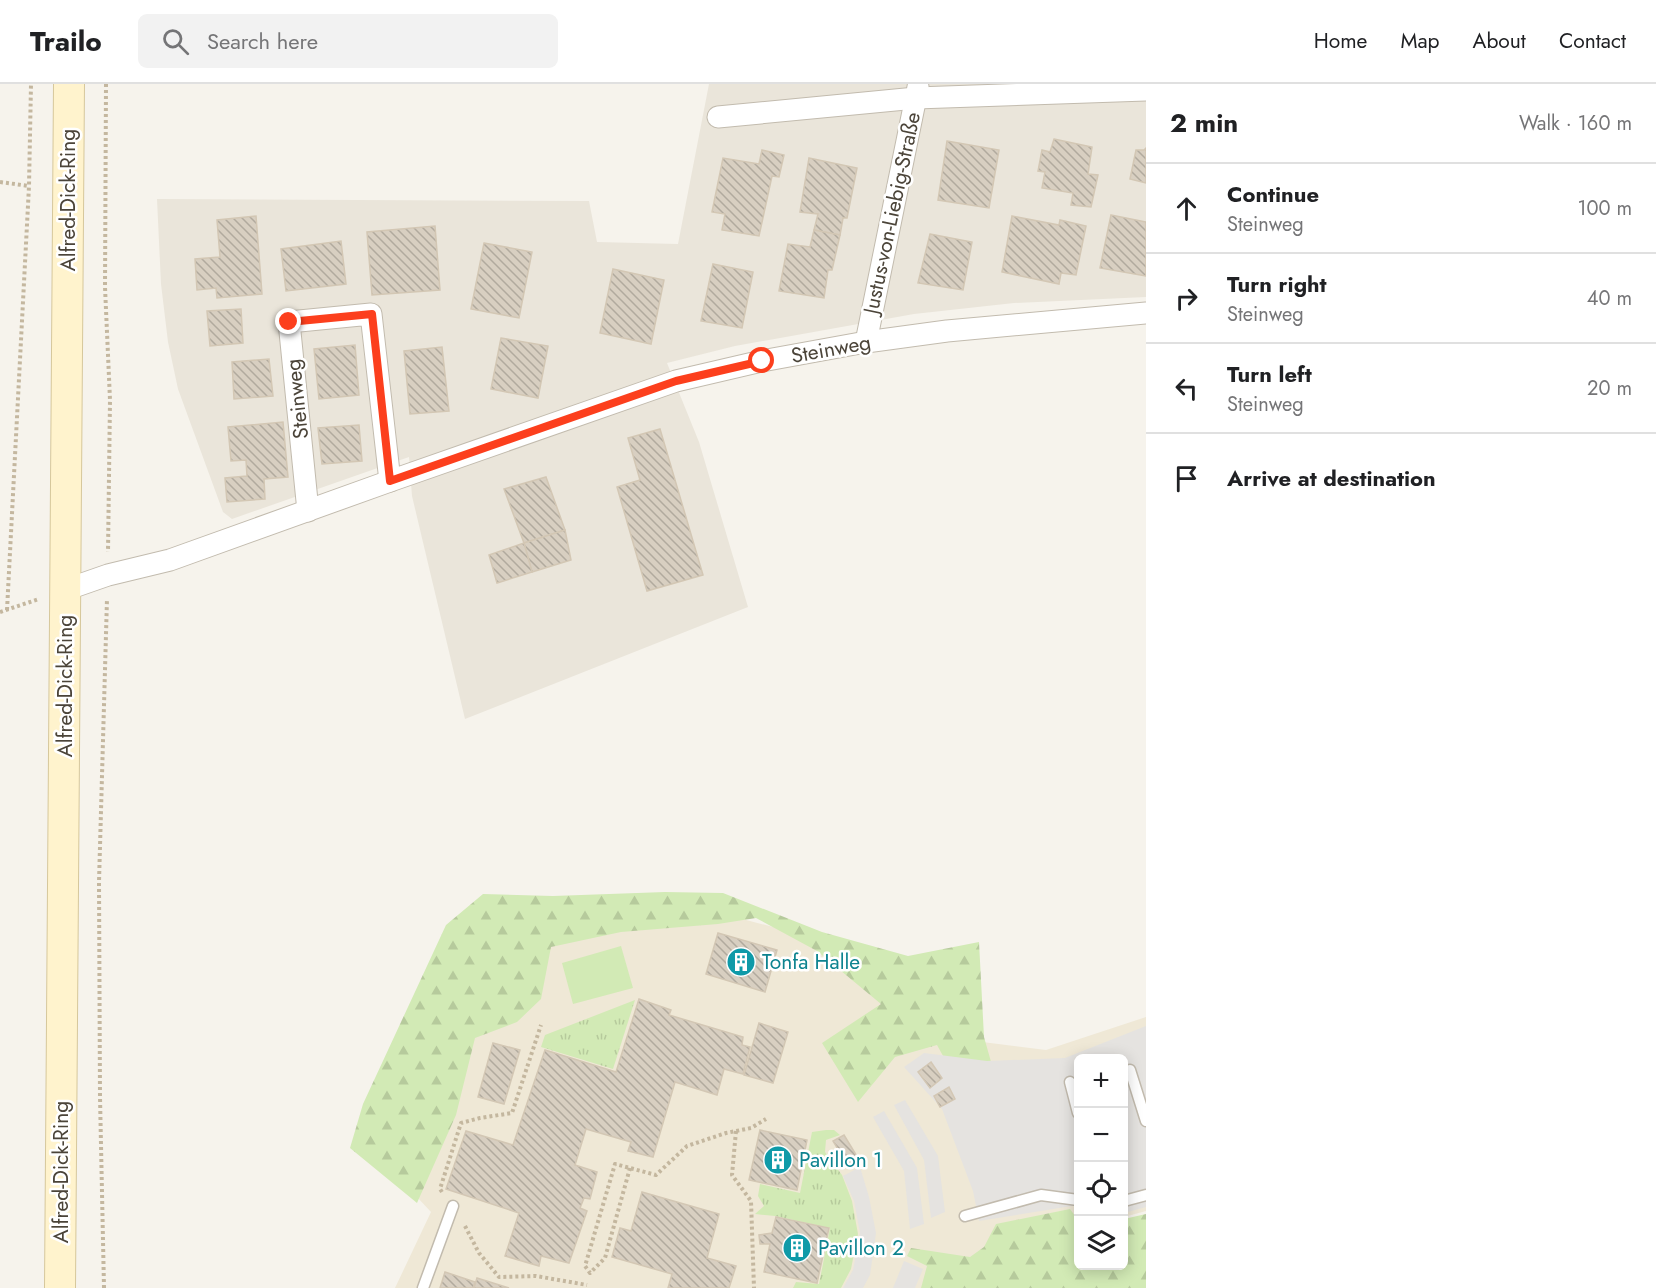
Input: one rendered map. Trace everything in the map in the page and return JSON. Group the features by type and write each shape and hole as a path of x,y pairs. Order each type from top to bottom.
{"main road":[{"name":"Alfred-Dick-Ring","path":"60,1288 69,84"}],"street":[{"path":"718,117 917,91 1146,90"},
{"name":"Justus-von-Liebig-Straße","path":"866,342 917,91"},
{"name":"Steinweg","path":"65,591 108,575 170,560 676,381 762,361 866,342 947,331 1146,313"},
{"name":"Steinweg","path":"308,511 289,322 372,314 390,481"}],"lane":[{"path":"1130,1070 1146,1121"},
{"path":"1070,1082 1077,1108"},
{"path":"965,1216 1041,1195 1074,1199"},
{"path":"1128,1200 1146,1195"},
{"path":"423,1288 453,1206"}],"path":[{"path":"0,612 7,610 29,186 31,84"},
{"path":"104,1288 99,882 108,575 110,400 105,288 106,84"},
{"path":"0,182 29,186"},
{"path":"541,1025 512,1113 461,1123 440,1189 453,1206 479,1253 499,1277 536,1276 587,1285"},
{"path":"630,1168 605,1258 590,1273 585,1266 615,1164 630,1168 656,1175 687,1146 751,1128 766,1119"},
{"path":"736,1131 732,1175 751,1201 754,1288"}],"shaded area":[{"path":"709,84 1146,84 1146,297 1014,303 914,314 735,346 667,363 699,442 748,607 465,719 412,496 409,457 232,519 223,512 178,389 168,342 161,284 157,199 589,201 597,242 678,244"},
{"path":"482,904 701,908 894,959 943,1037 1046,1050 1146,1017 1146,1211 1128,1216 1128,1054 1074,1054 1074,1232 992,1288 395,1288 431,1212 357,1133"},
{"path":"1146,1026 1146,1207 1128,1212 1128,1054 1075,1054"},
{"path":"924,1053 987,1061 1065,1058 1074,1054 1074,1206 979,1221 973,1191 942,1109 904,1067"},
{"path":"905,1100 938,1156 945,1212 931,1218 924,1160 894,1105"},
{"path":"884,1111 917,1168 924,1224 910,1229 904,1171 873,1117"},
{"path":"860,1167 876,1233 870,1275 863,1288 843,1288 853,1270 860,1233 854,1201 843,1176"},
{"path":"904,1261 923,1269 915,1288 893,1288"}],"green space":[{"path":"665,892 723,893 822,932 908,956 979,942 984,1037 1001,1097 964,1094 937,1045 895,1057 858,1102 822,1043 881,1004 817,951 756,918 718,924 621,932 551,947 541,999 517,1022 475,1038 456,1115 417,1203 350,1148 363,1104 446,925 483,894 553,896"},
{"path":"621,946 633,988 573,1004 562,963"},
{"path":"635,1000 613,1069 541,1047 545,1035"},
{"path":"834,1130 840,1135 826,1140 825,1152 842,1175 852,1201 858,1234 851,1269 841,1288 793,1288 796,1282 819,1284 830,1228 755,1214 764,1206 758,1196 760,1184 800,1193 812,1132"},
{"path":"1070,1209 1074,1214 1074,1270 1128,1270 1128,1218 1146,1214 1146,1288 921,1288 927,1266 907,1256 911,1248 970,1257 984,1247 996,1224"}],"building":[{"path":"1054,139 1092,147 1088,174 1098,175 1091,207 1071,205 1073,193 1042,188 1045,172 1038,171 1042,150 1050,152"},
{"path":"947,141 999,150 989,208 938,200"},
{"path":"1146,148 1146,183 1130,179 1136,150"},
{"path":"762,150 784,155 779,177 772,176 759,236 722,230 725,214 712,212 723,158 759,164"},
{"path":"809,158 857,168 847,218 843,218 840,235 814,230 818,214 800,212"},
{"path":"1111,215 1146,222 1146,276 1100,268"},
{"path":"256,216 262,294 217,298 216,288 197,290 195,259 220,257 217,220"},
{"path":"1012,216 1059,225 1060,220 1086,226 1076,275 1061,273 1059,284 1002,272"},
{"path":"435,226 440,290 372,295 367,232"},
{"path":"814,230 840,235 832,270 828,270 824,298 779,291 788,244 810,247"},
{"path":"930,234 972,242 963,290 918,283"},
{"path":"341,241 346,284 286,291 281,249"},
{"path":"484,243 532,252 519,318 471,309"},
{"path":"713,264 753,272 742,328 701,321"},
{"path":"613,269 664,280 651,344 600,333"},
{"path":"241,309 243,343 210,346 207,311"},
{"path":"501,338 548,346 538,398 491,389"},
{"path":"355,345 359,395 319,399 314,349"},
{"path":"442,347 449,411 410,414 404,351"},
{"path":"269,359 273,396 234,399 232,362"},
{"path":"283,422 288,477 264,479 265,499 227,502 225,478 247,476 246,460 231,461 228,427"},
{"path":"359,425 362,461 322,464 318,428"},
{"path":"660,429 703,575 647,591 617,487 640,480 628,438"},
{"path":"546,477 565,530 524,543 504,489"},
{"path":"565,530 571,560 532,572 524,543"},
{"path":"524,543 532,572 497,583 489,555"},
{"name":"Tonfa Halle","path":"718,933 777,950 765,992 706,974"},
{"path":"639,999 671,1010 669,1015 743,1037 742,1045 750,1047 743,1074 724,1069 717,1095 675,1082 653,1157 628,1151 631,1142 586,1129 575,1165 597,1172 590,1199 584,1198 580,1208 587,1211 569,1263 541,1256 539,1266 505,1256 519,1213 446,1189 466,1131 513,1145 545,1050 616,1072"},
{"path":"759,1023 788,1032 773,1083 744,1075"},
{"path":"493,1043 520,1050 504,1104 478,1097"},
{"path":"931,1062 942,1078 930,1088 918,1072"},
{"path":"949,1087 955,1099 940,1107 934,1096"},
{"name":"Pavillon 1","path":"760,1130 807,1140 797,1190 749,1180"},
{"path":"844,1135 858,1158 847,1164 833,1141"},
{"path":"642,1192 719,1214 707,1258 736,1266 729,1288 668,1288 672,1274 612,1257 620,1228 631,1231"},
{"name":"Pavillon 2","path":"776,1217 829,1228 817,1283 764,1272 770,1244 760,1244 759,1235 772,1233"},
{"path":"445,1272 475,1282 473,1288 440,1288"},
{"path":"477,1278 509,1288 474,1288"}],"place":[{"name":"Tonfa Halle","path":"741,962"},
{"name":"Pavillon 1","path":"778,1160"},
{"name":"Pavillon 2","path":"797,1248"}],"route":[{"path":"289,322 372,314 390,481 676,381 762,361"}]}
